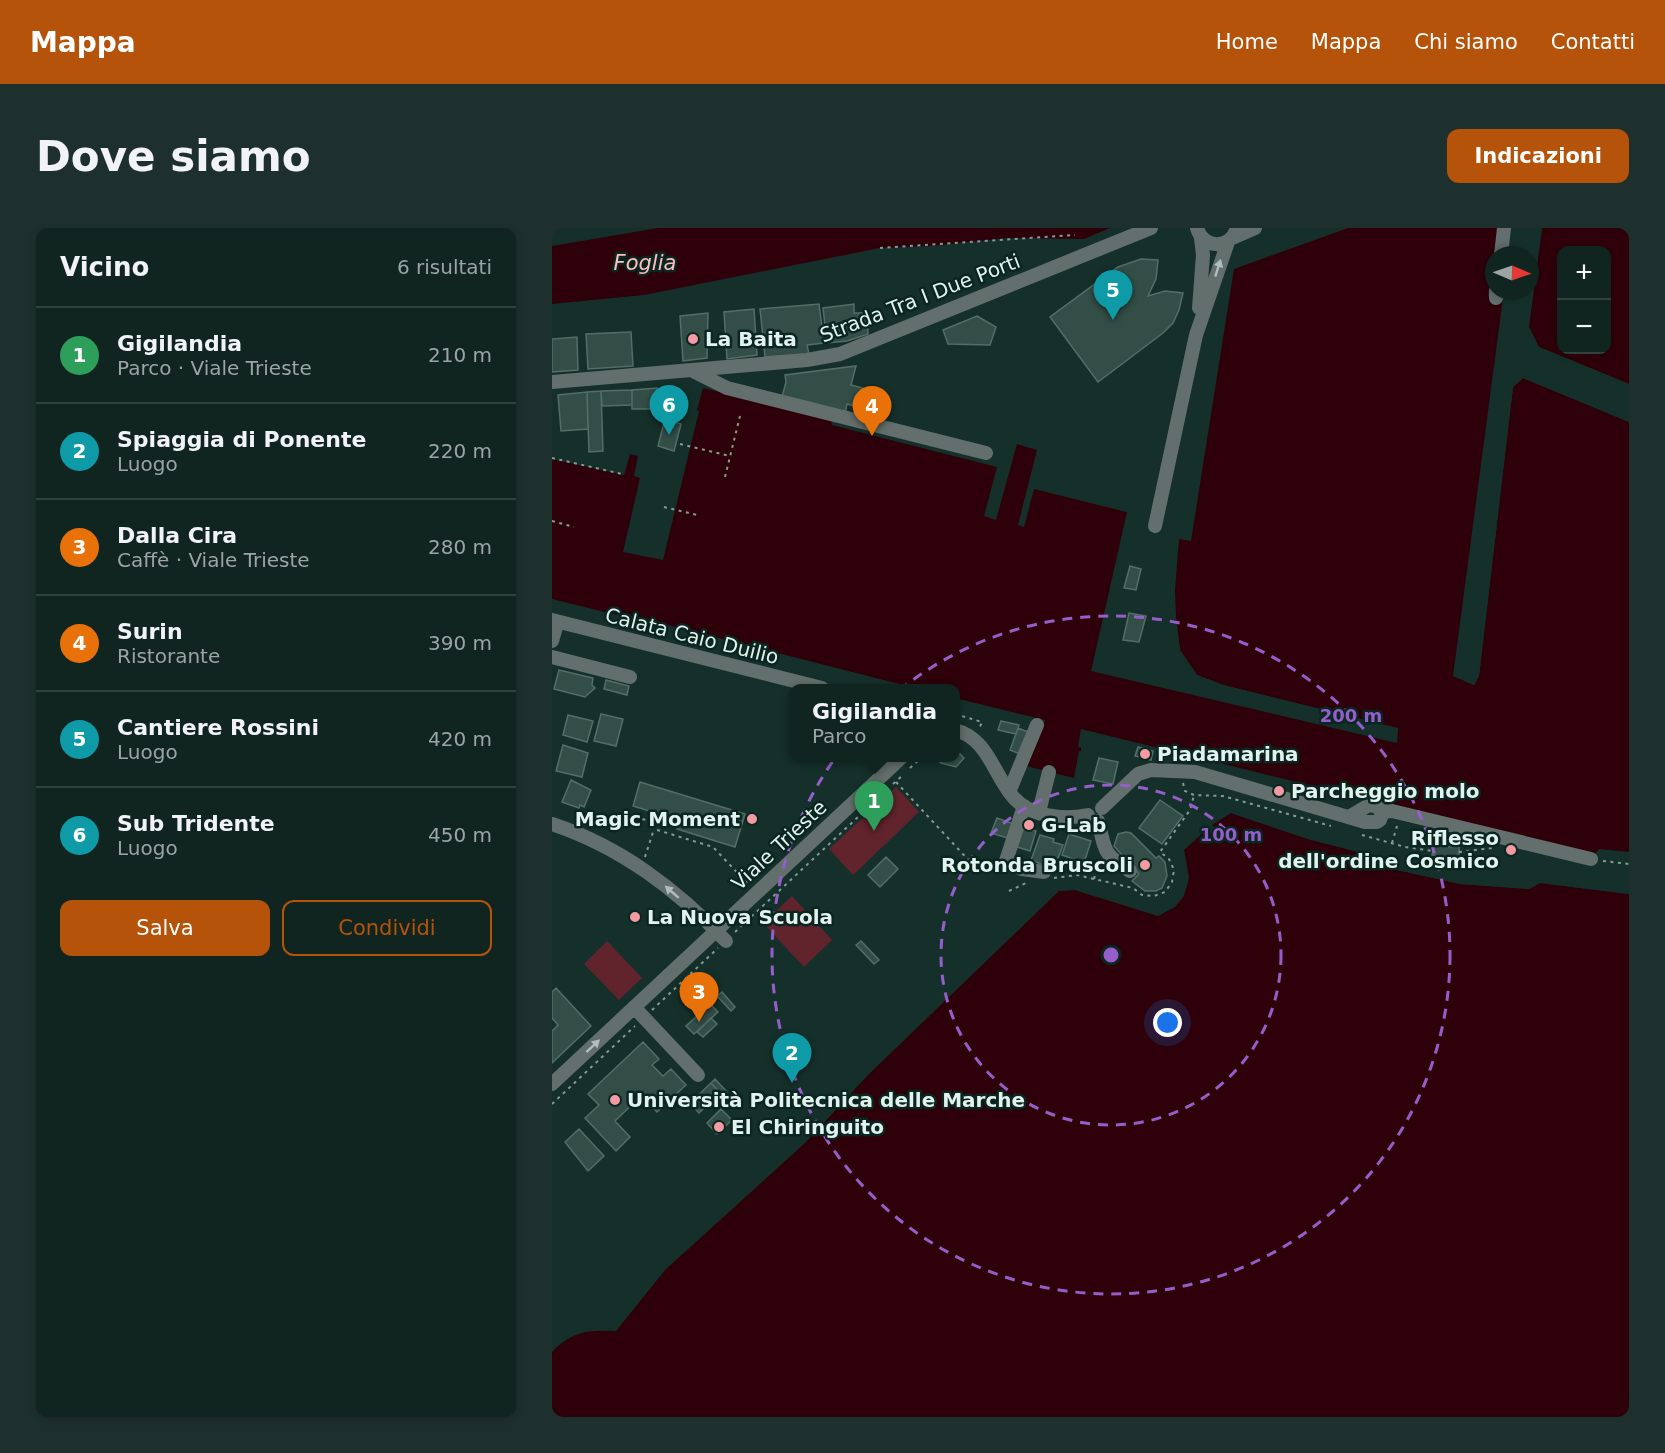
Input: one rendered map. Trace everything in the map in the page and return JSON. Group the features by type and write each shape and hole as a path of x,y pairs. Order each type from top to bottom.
{"street":[{"name":"Strada Tra I Due Porti","path":"552,382 807,360 840,354 1151,228"},
{"path":"1196,232 1211,244 1217,245 1232,236 1255,228"},
{"path":"1502,246 1504,228"},
{"path":"1155,526 1196,335 1203,255 1196,232"},
{"path":"1196,335 1232,236"},
{"path":"693,371 727,388 986,453"},
{"path":"552,641 555,627 553,621"},
{"name":"Calata Caio Duilio","path":"553,621 806,684"},
{"path":"552,657 630,677"},
{"path":"1010,792 1037,725"},
{"path":"960,732 973,739 986,751 1010,792 1024,806 1055,817 1096,815 1138,774 1151,770 1195,772 1370,823 1380,820 1382,812 1392,810 1591,859"},
{"name":"Viale Trieste","path":"552,1084 639,1013 721,936 897,762"},
{"path":"1039,812 1049,772"},
{"path":"1024,806 1005,864 1044,872"},
{"path":"1096,815 1109,857 1130,871"},
{"path":"552,825 577,833 612,849 640,866 672,891 721,936"},
{"path":"639,1013 698,1075"}],"path":[{"path":"880,248 1075,235"},
{"path":"725,477 740,416"},
{"path":"680,444 730,456"},
{"path":"552,458 622,474"},
{"path":"664,507 697,515"},
{"path":"552,521 574,527"},
{"path":"889,788 917,762"},
{"path":"1178,772 1185,791 1194,795 1223,796 1338,828"},
{"path":"896,782 974,866"},
{"path":"552,1104 639,1013 721,936 880,796"},
{"path":"1392,843 1401,813"},
{"path":"628,817 633,816 655,823 645,858 640,866"},
{"path":"654,828 713,847 750,886"},
{"path":"1361,835 1433,850"},
{"path":"1094,879 1098,865 1106,852"},
{"path":"1591,859 1629,864"}],"shaded area":[{"path":"896,787 919,812 853,875 829,849"},
{"path":"792,896 832,940 804,967 763,923"},
{"path":"607,941 642,978 619,1000 584,964"}],"water":[{"name":"Foglia","path":"658,228 1110,228 1084,239 1008,238 932,246 880,248 644,295 552,304 552,246"},
{"path":"1348,228 1498,228 1495,246 1485,246 1485,300 1503,300 1453,676 1474,685 1479,676 1513,387 1523,378 1629,422 1629,852 1599,849 1594,855 1081,729 1078,747 1081,747 1081,751 1079,751 1074,778 1026,766 1045,720 960,699 960,684 899,684 620,613 617,615 552,599 552,459 624,475 630,454 638,456 634,476 640,478 623,552 663,560 703,388 831,419 832,425 997,467 984,516 996,520 1017,444 1037,450 1018,525 1024,527 1034,489 1127,512 1091,671 1397,743 1398,729 1223,685 1197,675 1180,650 1176,616 1175,590 1179,539 1191,541 1234,269"},
{"path":"1542,228 1629,228 1629,384 1539,347 1528,327 1532,300 1539,300 1539,249"},
{"path":"1231,813 1308,839 1374,856 1376,862 1393,869 1460,884 1529,889 1540,883 1629,894 1629,1417 552,1417 552,1352 566,1340 581,1333 616,1331 665,1270 805,1143 868,1075 1059,891 1075,890 1159,916 1183,894 1186,888 1188,874 1184,850 1206,830 1216,836 1220,832 1212,825"}],"pier":[{"path":"1539,228 1542,228 1539,251 1539,246 1536,246"},
{"path":"1529,300 1533,300 1529,327 1539,347 1629,384 1629,387 1536,348 1525,327"},
{"path":"1523,375 1629,418 1629,422 1523,378 1513,387 1479,676 1474,685 1464,681 1464,678 1473,682 1476,675 1510,387"},
{"path":"1175,632 1178,635 1180,650 1197,675 1223,685 1398,728 1398,732 1222,688 1195,678 1177,651"},
{"path":"1231,810 1309,836 1375,853 1379,860 1394,867 1460,881 1529,886 1540,880 1629,891 1629,894 1540,883 1529,889 1460,884 1393,869 1376,862 1374,856 1308,839 1231,813 1224,813"},
{"path":"1182,856 1185,858 1189,877 1184,896 1175,907 1158,916 1075,890 1055,891 1059,888 1075,887 1158,913 1173,904 1181,894 1186,877"}],"building":[{"path":"1141,259 1158,260 1156,279 1148,296 1165,291 1183,293 1179,310 1173,323 1163,333 1098,382 1050,317 1118,267"},
{"path":"819,304 824,343 807,345 809,354 765,357 760,309"},
{"path":"854,304 854,313 867,313 868,334 847,341 827,343 823,308"},
{"path":"754,309 757,355 727,359 724,312"},
{"path":"708,313 707,358 683,361 680,316"},
{"path":"977,316 996,327 990,345 948,344 943,330"},
{"path":"631,332 633,366 588,369 586,334"},
{"path":"577,337 578,370 552,372 552,339"},
{"path":"856,366 851,385 885,394 880,413 847,404 845,413 782,397 786,382 785,375"},
{"path":"657,388 654,409 632,409 632,390"},
{"path":"632,390 632,405 602,406 601,391"},
{"path":"601,391 603,451 589,452 587,392"},
{"path":"587,392 588,429 561,431 558,395"},
{"path":"665,419 681,424 674,451 658,446"},
{"path":"1130,566 1141,569 1136,590 1124,588"},
{"path":"1129,613 1146,616 1139,642 1123,640"},
{"path":"559,670 593,678 592,685 595,688 585,697 554,689"},
{"path":"606,680 629,686 627,695 604,689"},
{"path":"601,714 623,719 616,746 594,741"},
{"path":"568,715 593,721 587,742 563,735"},
{"path":"1001,721 1019,725 1016,734 998,730"},
{"path":"1018,728 1028,732 1020,754 1010,750"},
{"path":"563,745 588,753 582,777 556,771"},
{"path":"1138,747 1153,751 1151,760 1135,756"},
{"path":"960,754 964,758 956,767 941,763 960,762"},
{"path":"1099,758 1118,762 1113,784 1093,780"},
{"path":"571,780 591,790 584,807 580,805 579,808 562,802"},
{"path":"640,782 745,814 735,847 677,829 679,820 633,806"},
{"path":"1160,800 1183,816 1162,844 1139,828"},
{"path":"997,818 1016,825 1011,839 991,833"},
{"path":"1024,827 1036,831 1030,851 1017,847"},
{"path":"1131,833 1156,858 1159,856 1165,862 1167,876 1162,888 1156,891 1145,891 1132,881 1139,874 1114,846 1118,834"},
{"path":"1069,834 1091,841 1084,863 1062,855"},
{"path":"1434,834 1449,838 1446,846 1431,845"},
{"path":"1040,835 1054,839 1053,842 1063,845 1054,869 1031,860"},
{"path":"1434,846 1459,847 1459,857 1432,855"},
{"path":"886,857 898,869 880,887 868,875"},
{"path":"861,941 879,960 874,964 856,945"},
{"path":"556,988 591,1026 552,1063 552,1031 558,1025 552,1018 552,992"},
{"path":"722,992 735,1007 731,1011 717,996"},
{"path":"710,1004 718,1012 694,1034 686,1026"},
{"path":"711,1018 717,1024 703,1037 697,1032"},
{"name":"Università Politecnica delle Marche","path":"643,1042 659,1059 652,1065 663,1076 671,1069 686,1085 657,1112 642,1095 615,1121 630,1137 616,1151 585,1118 599,1105 588,1094"},
{"path":"715,1079 727,1092 723,1096 711,1083"},
{"path":"711,1083 720,1093 699,1113 690,1103"},
{"path":"721,1109 732,1120 717,1134 707,1123"},
{"path":"579,1129 604,1156 588,1171 565,1142"}],"place":[{"name":"Cantiere Rossini","path":"1113,320"},
{"name":"La Baita","path":"693,339"},
{"name":"Sub Tridente","path":"669,435"},
{"name":"Surin","path":"872,436"},
{"name":"Piadamarina","path":"1145,754"},
{"name":"Parcheggio molo","path":"1279,791"},
{"name":"Magic Moment","path":"752,819"},
{"name":"G-Lab","path":"1029,825"},
{"name":"Gigilandia","path":"874,831"},
{"name":"Riflesso dell'ordine Cosmico","path":"1511,850"},
{"name":"Rotonda Bruscoli","path":"1145,865"},
{"name":"La Nuova Scuola","path":"635,917"},
{"name":"Dalla Cira","path":"699,1022"},
{"name":"Spiaggia di Ponente","path":"792,1083"},
{"name":"Università Politecnica delle Marche","path":"615,1100"},
{"name":"El Chiringuito","path":"719,1127"}]}
